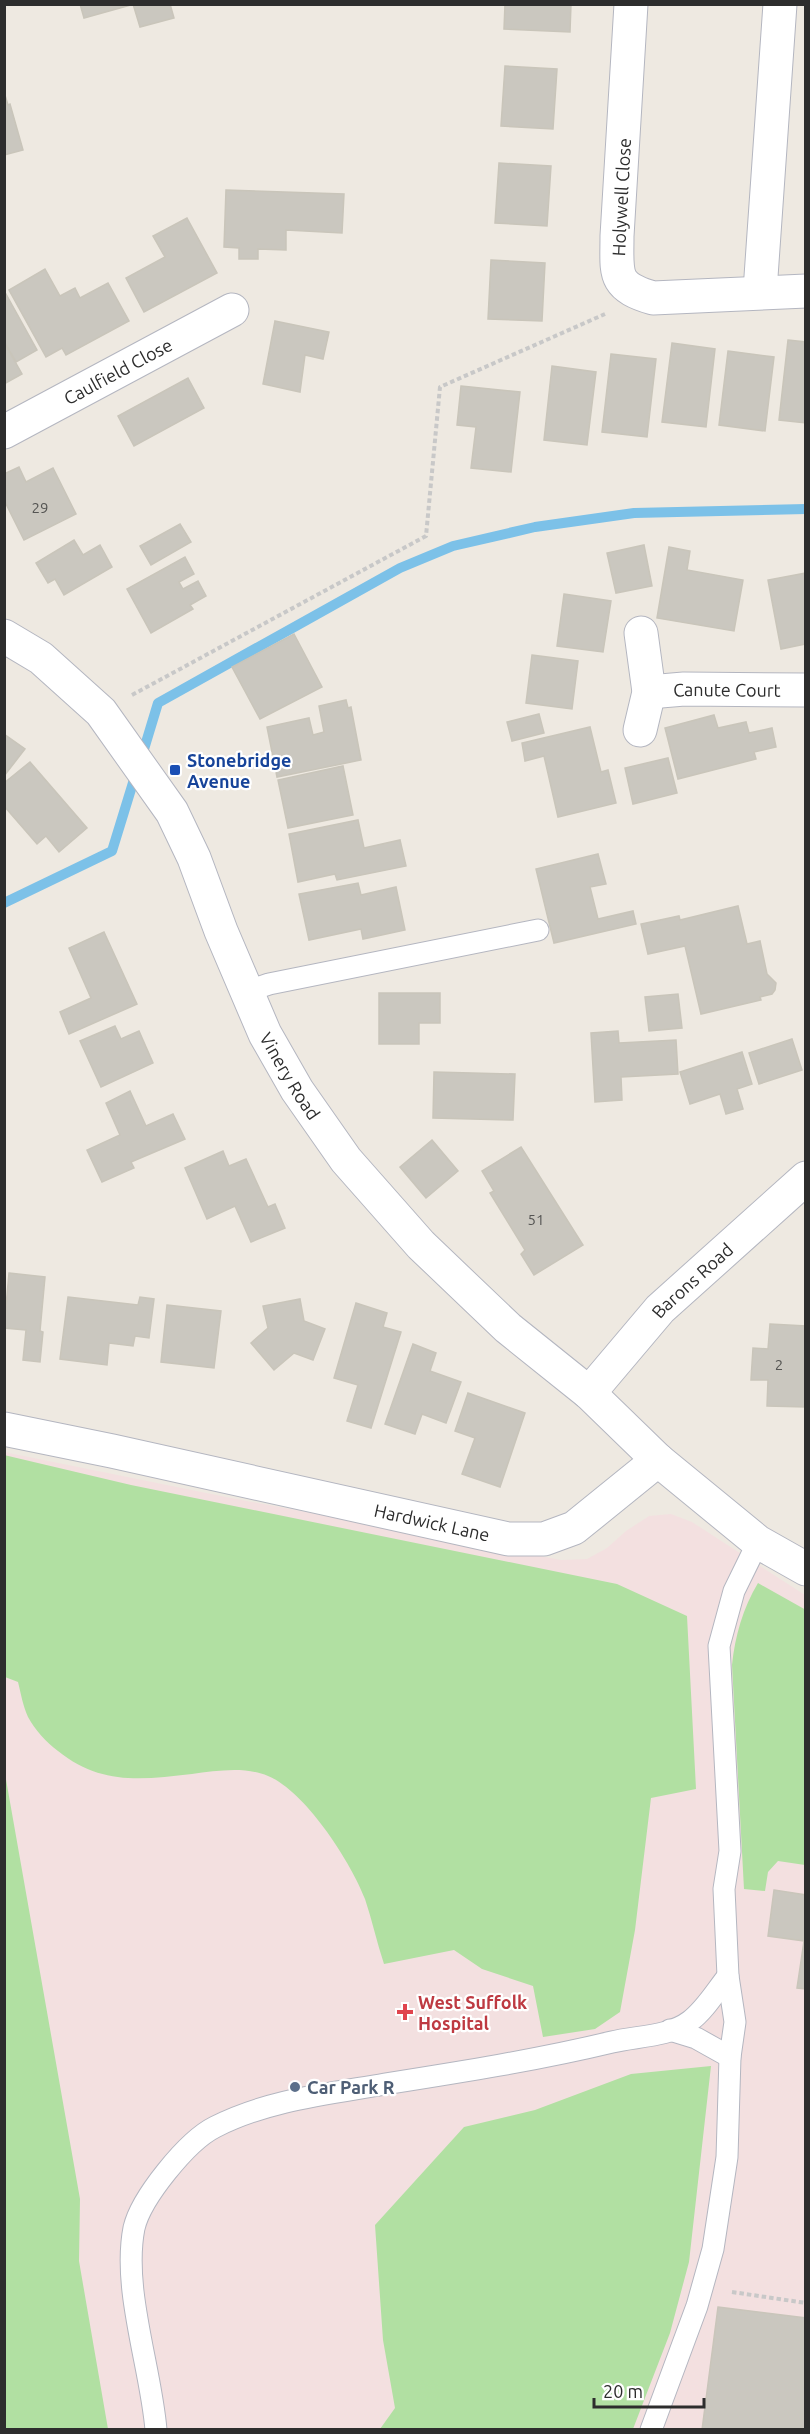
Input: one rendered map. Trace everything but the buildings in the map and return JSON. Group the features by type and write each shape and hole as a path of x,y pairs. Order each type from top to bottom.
{"street":[{"name":"Holywell Close","path":"631,4 617,236 617,272 622,283 635,293"},
{"path":"760,291 780,4"},
{"path":"635,293 653,298 760,291 806,291"},
{"name":"Caulfield Close","path":"4,432 232,310"},
{"name":"Canute Court","path":"640,730 649,693 641,633"},
{"name":"Vinery Road","path":"4,636 41,658 100,712 172,812 194,858 245,992 265,1034 297,1090 346,1160 438,1262 508,1328 589,1393 658,1460"},
{"name":"Canute Court","path":"649,693 684,689 806,690"},
{"name":"Barons Road","path":"589,1393 660,1309 806,1178"},
{"name":"Hardwick Lane","path":"4,1429 508,1539 544,1539 573,1528 658,1460"},
{"path":"658,1460 758,1542 806,1569"}],"lane":[{"path":"245,992 269,984 538,930"},
{"path":"651,2430 702,2287 713,2249 727,2157 730,2057 735,2022 728,1976 724,1889 730,1851 719,1646 734,1591 758,1542"},
{"path":"156,2430 132,2277 134,2228 142,2207 178,2156 212,2128 295,2098 556,2056 670,2031 689,2022 728,1976"},
{"path":"670,2031 696,2038 730,2057"}],"path":[{"path":"100,712 426,536 440,387 613,310 635,293"},
{"path":"702,2287 806,2303"}],"shaded area":[{"name":"West Suffolk Hospital","path":"4,1452 226,1497 561,1560 587,1559 607,1548 626,1531 649,1516 671,1514 692,1522 805,1595 805,2429 5,2429"}],"green space":[{"path":"4,1455 131,1485 617,1584 687,1616 696,1789 651,1798 635,1930 620,2012 595,2029 543,2037 533,1986 482,1969 454,1950 384,1964 365,1899 338,1848 297,1796 268,1776 249,1771 230,1770 155,1778 122,1778 89,1770 49,1744 28,1717 18,1682 5,1677"},
{"path":"758,1583 806,1610 805,1865 778,1861 768,1872 765,1891 744,1889 732,1665 740,1622"},
{"path":"4,1768 80,2199 79,2261 108,2429 5,2429"},
{"path":"711,2066 689,2262 670,2333 633,2429 380,2429 395,2408 383,2340 375,2225 464,2127 535,2110 631,2074"}],"waterway":[{"path":"141,759 158,703 400,568 453,546 535,527 634,513 806,509"},
{"path":"4,903 112,851 136,773"}],"place":[{"name":"Stonebridge Avenue","path":"175,770"},
{"name":"West Suffolk Hospital","path":"405,2012"},
{"name":"Car Park R","path":"295,2087"}]}
